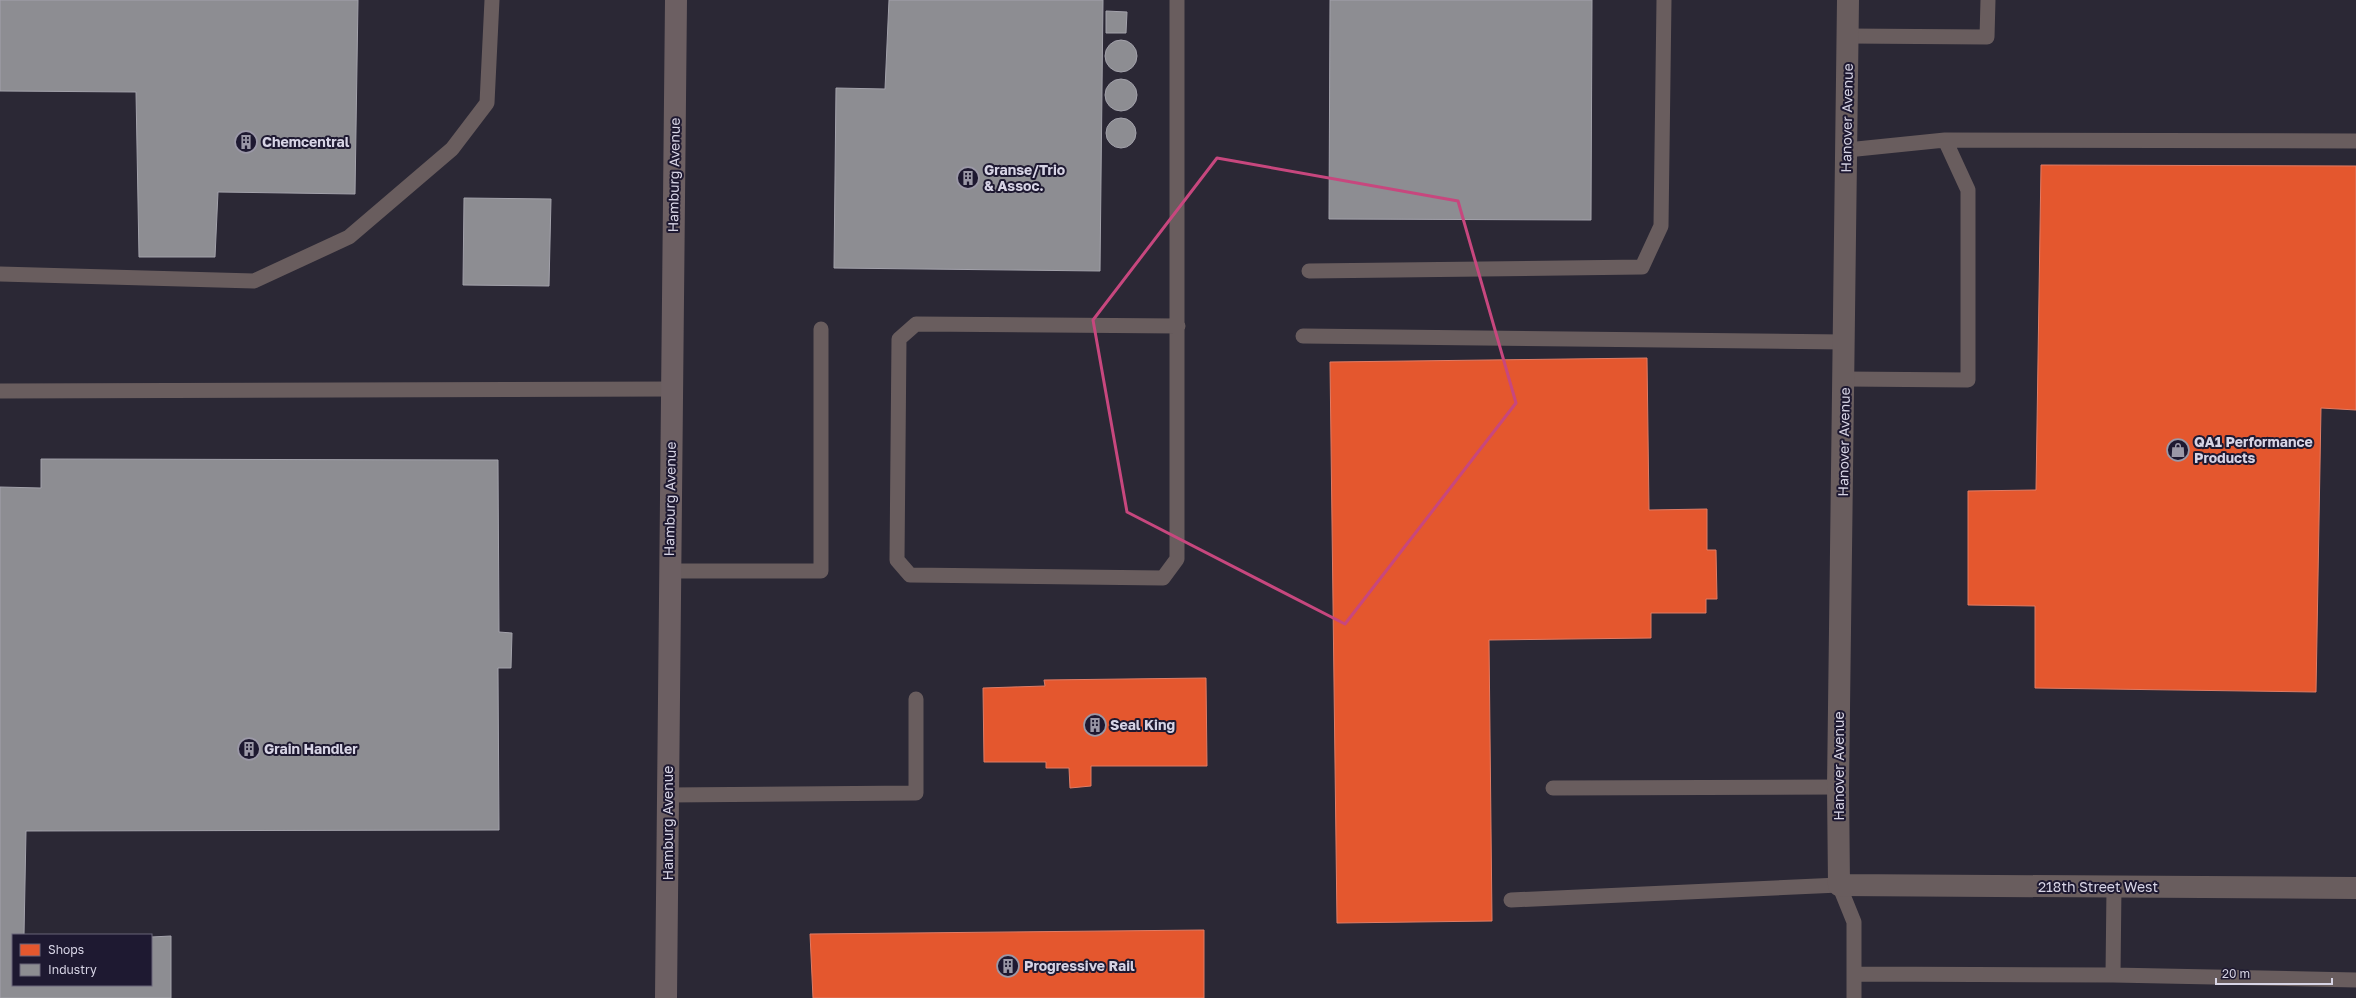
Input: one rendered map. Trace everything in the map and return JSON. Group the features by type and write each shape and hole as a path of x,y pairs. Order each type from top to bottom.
{"street":[{"name":"Hamburg Avenue","path":"666,998 669,571 676,0"},
{"name":"Hanover Avenue","path":"1839,885 1838,787 1845,379 1848,0"},
{"name":"218th Street West","path":"1839,885 2356,888"}],"lane":[{"path":"0,274 254,281 349,237 452,149 487,103 492,0"},
{"path":"1177,0 1178,326 1177,559 1163,578 910,575 897,560 899,339 916,324 1178,326"},
{"path":"1309,271 1642,267 1661,226 1664,0"},
{"path":"1848,36 1987,37 1988,0"},
{"path":"1847,150 1946,140 2356,141"},
{"path":"1845,379 1968,380 1968,190 1946,140"},
{"path":"669,571 821,571 822,329"},
{"path":"1303,336 1845,342"},
{"path":"0,391 672,389"},
{"path":"668,795 916,793 916,698"},
{"path":"1553,788 1838,787"},
{"path":"1511,900 1839,885 1854,922 1854,998"},
{"path":"2113,974 2114,887"},
{"path":"1855,974 2113,974 2356,980"}],"highlighted area":[{"path":"1217,158 1458,201 1516,403 1345,624 1127,512 1093,320"}],"building: Shops":[{"name":"QA1 Performance Products","path":"2041,165 2356,166 2356,410 2321,408 2316,692 2035,688 2035,606 1968,605 1968,491 2036,490"},
{"path":"1647,358 1649,510 1707,509 1707,550 1716,550 1717,599 1706,599 1706,613 1651,613 1651,638 1489,640 1492,921 1337,923 1330,362"},
{"name":"Seal King","path":"1206,678 1207,766 1091,766 1091,786 1070,788 1069,768 1046,768 1046,762 984,762 983,688 1045,686 1044,680"},
{"name":"Progressive Rail","path":"1204,930 1204,998 813,998 810,934"}],"building: Industry":[{"name":"Chemcentral","path":"0,0 358,0 355,194 218,192 215,257 139,257 136,92 0,91"},
{"name":"Granse/Trio & Assoc.","path":"889,0 1103,0 1100,271 834,268 836,88 885,89"},
{"path":"1330,0 1592,0 1591,220 1329,219"},
{"path":"1106,11 1127,12 1126,33 1106,33"},
{"path":"1121,40 1130,43 1134,47 1137,56 1134,65 1130,69 1121,72 1112,69 1108,65 1105,56 1108,47 1112,43"},
{"path":"1118,79 1124,79 1134,86 1137,95 1136,101 1130,108 1124,111 1118,111 1108,104 1105,98 1105,92 1112,82"},
{"path":"1121,118 1132,122 1136,133 1132,144 1121,148 1110,144 1106,133 1110,122"},
{"path":"464,198 551,199 549,286 463,285"},
{"name":"Grain Handler","path":"41,459 498,460 499,632 512,633 511,668 498,668 499,830 26,831 24,934 12,934 12,986 152,986 152,937 171,936 171,998 0,998 0,487 41,488"}],"place":[{"name":"Chemcentral","path":"246,142"},
{"name":"Granse/Trio & Assoc.","path":"968,178"},
{"name":"QA1 Performance Products","path":"2178,450"},
{"name":"Seal King","path":"1095,725"},
{"name":"Grain Handler","path":"249,749"},
{"name":"Progressive Rail","path":"1008,966"}]}
